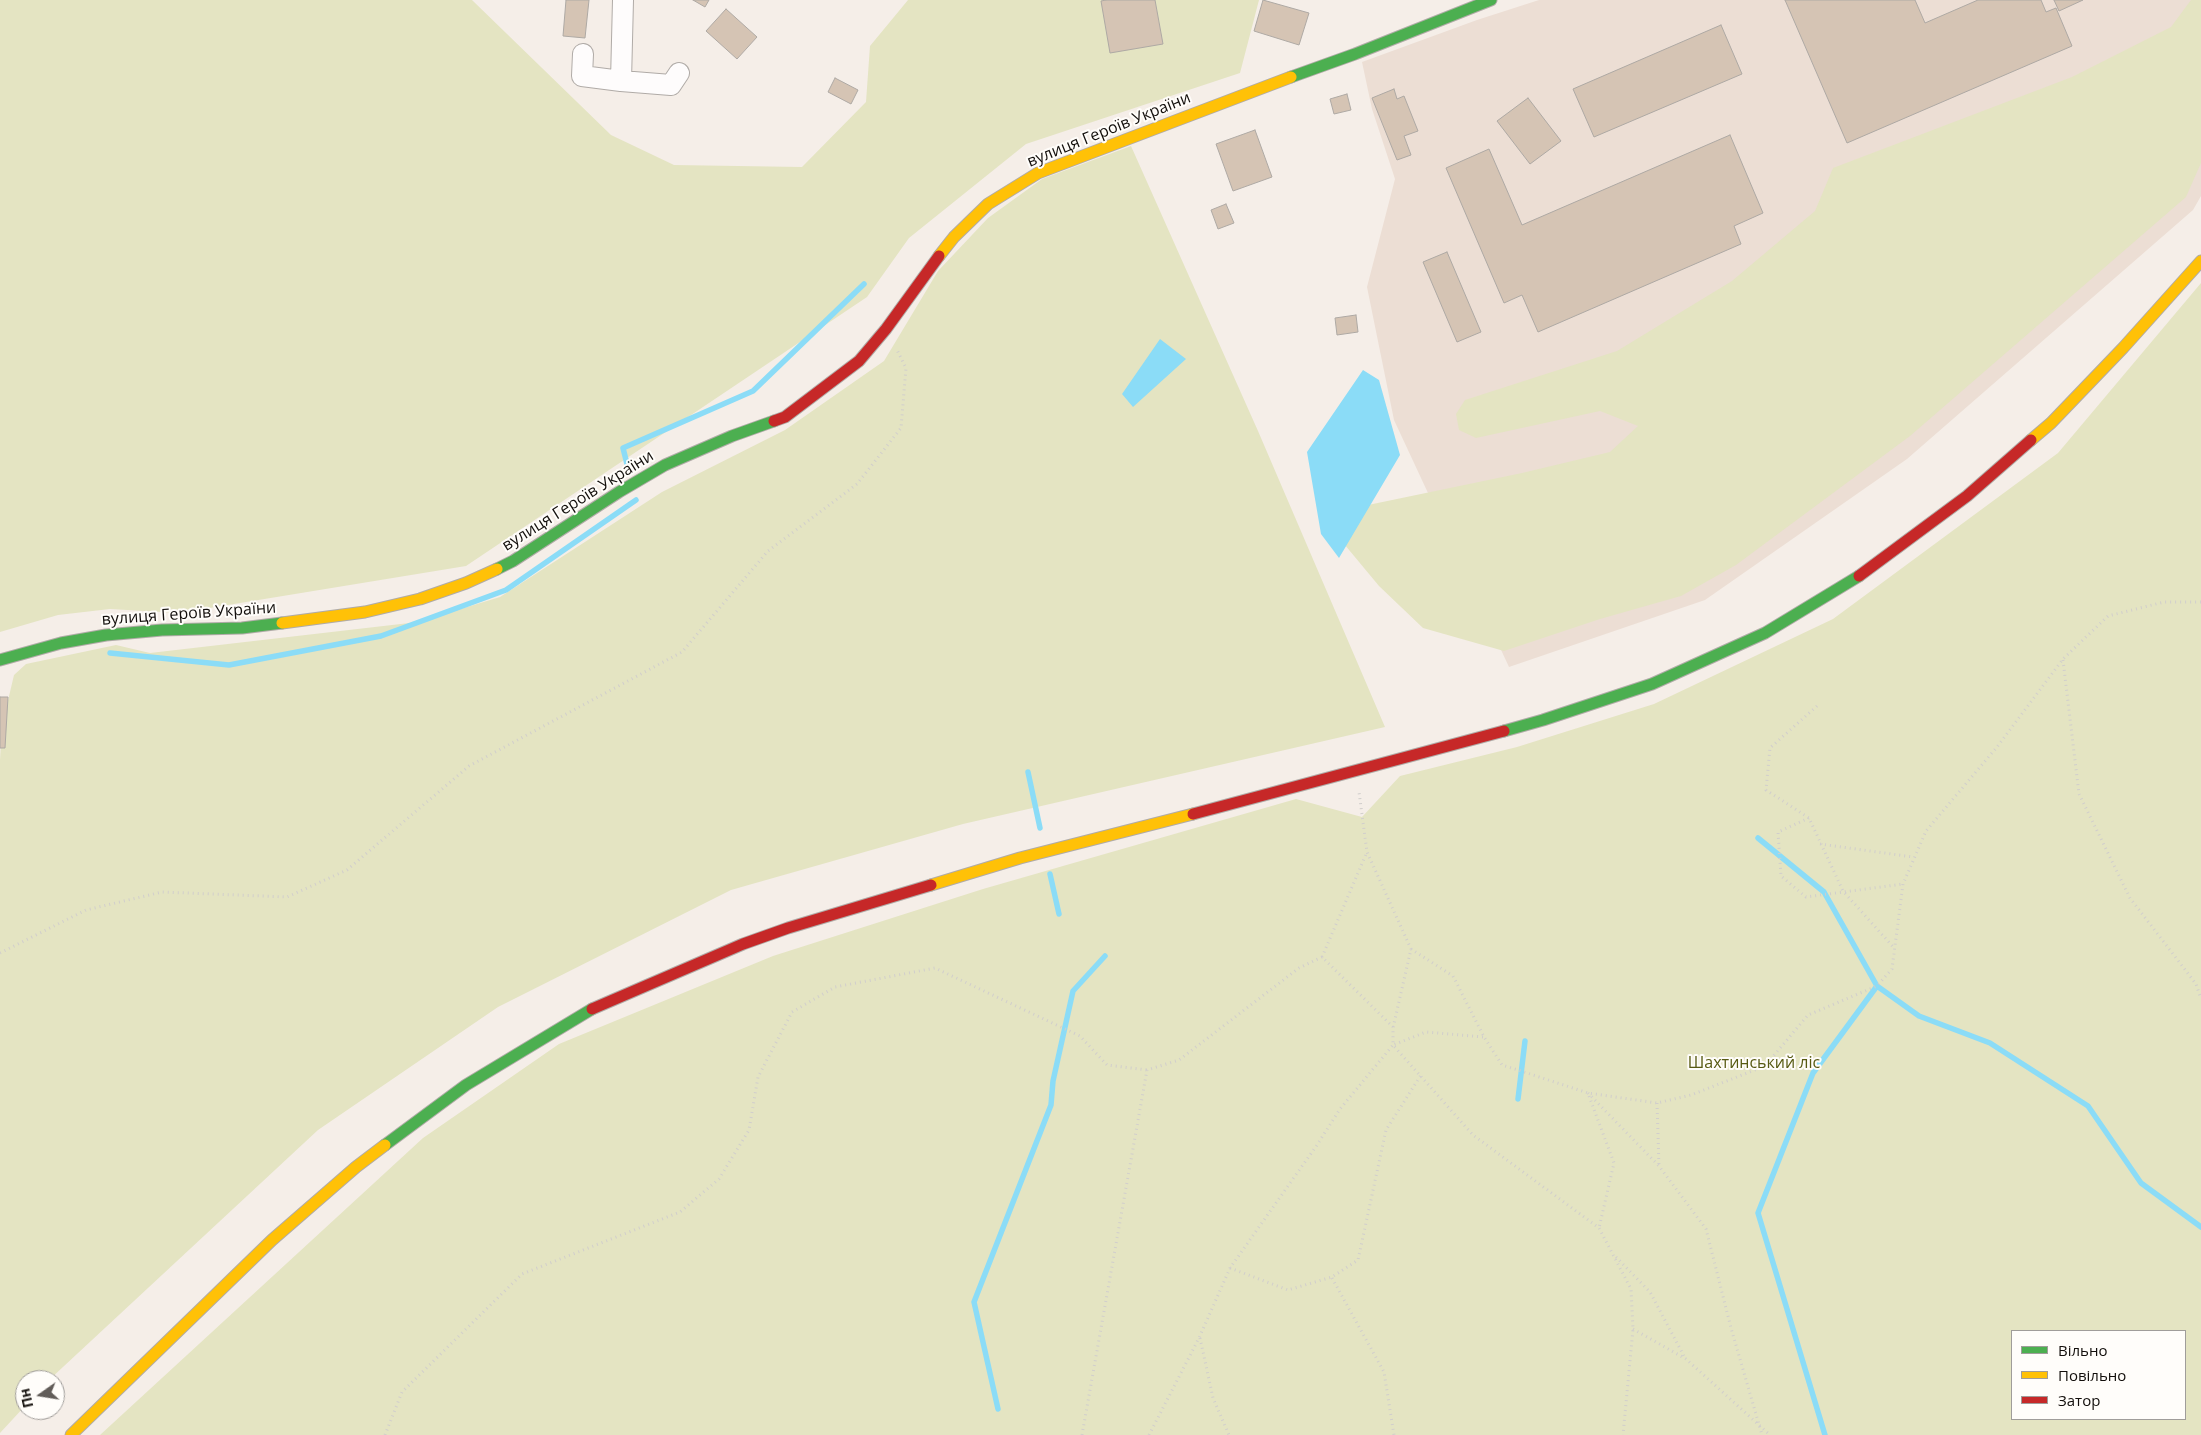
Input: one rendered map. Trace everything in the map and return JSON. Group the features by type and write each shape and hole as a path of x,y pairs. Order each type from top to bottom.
{"main road":[{"name":"вулиця Героїв України","path":"0,660 61,644 106,635 162,630 242,628 365,612 420,599 466,583 513,562 619,492 665,465 732,436 785,417 859,361 886,329 924,274 954,236 988,204 1038,173 1238,96 1355,54 1484,1"},
{"path":"71,1435 272,1240 356,1167 466,1085 581,1014 742,944 788,928 1020,858 1356,771 1543,720 1652,684 1765,633 1868,572 2012,459 2051,423 2201,261"}],"street":[{"path":"621,81 623,0"},
{"path":"583,54 582,76 671,85 679,72"}],"path":[{"path":"0,953 86,910 162,892 287,897 347,870 469,766 682,652 768,551 857,484 901,428 906,368 886,329"},
{"path":"1356,771 1367,852 1411,949 1453,976 1484,1037 1502,1065 1588,1093 1657,1103 1690,1095 1765,1066 1808,1014 1877,986 1892,969 1903,884 1913,857 1926,831 1997,747 2062,660 2108,616 2164,602 2201,602"},
{"path":"2062,660 2079,794 2130,898 2196,984 2201,1000"},
{"path":"1817,706 1770,748 1766,790 1809,818 1843,891 1895,950"},
{"path":"1809,818 1778,832 1781,876 1806,897 1903,884"},
{"path":"1820,844 1913,857"},
{"path":"384,1435 402,1392 522,1274 680,1212 719,1179 749,1130 758,1077 792,1012 834,987 935,968 1080,1036 1107,1065 1147,1070 1179,1060 1299,968 1322,957 1367,852"},
{"path":"1411,949 1393,1028 1393,1045 1473,1135 1599,1228 1631,1289 1633,1329 1623,1435"},
{"path":"1322,957 1393,1028"},
{"path":"1149,1435 1199,1338 1230,1268 1317,1146 1340,1109 1393,1045 1426,1032 1484,1037"},
{"path":"1082,1435 1147,1070"},
{"path":"1230,1268 1288,1290 1332,1277 1358,1260 1386,1130 1421,1075"},
{"path":"1588,1093 1659,1166 1706,1229 1762,1435"},
{"path":"1588,1093 1614,1163 1599,1228"},
{"path":"1657,1103 1659,1166"},
{"path":"1614,1255 1650,1292 1686,1359"},
{"path":"1332,1277 1384,1372 1394,1435"},
{"path":"1633,1329 1686,1359 1770,1435"},
{"path":"1199,1338 1213,1398 1229,1435"}],"shaded area":[{"path":"1539,0 2201,0 2201,196 2193,210 1907,459 1705,600 1509,667 1394,420 1367,287 1395,179 1372,109 1362,62 1477,20"}],"green space":[{"path":"0,0 472,0 611,135 674,165 802,167 866,102 870,46 908,0 1259,0 1240,73 1026,144 909,238 867,297 466,566 179,613 110,609 58,615 0,632"},
{"path":"2191,0 2201,0 2201,163 2186,197 1910,436 1736,565 1681,596 1600,619 1504,651 1423,628 1379,586 1320,515 1522,473 1610,452 1638,426 1600,411 1476,438 1459,430 1456,414 1465,400 1617,351 1732,281 1815,211 1833,168 2072,77 2171,27"},
{"path":"1131,146 1258,431 1385,727 963,824 731,890 498,1007 318,1130 60,1370 15,1370 15,1417 0,1433 0,760 2,726 14,675 26,664 116,645 150,653 418,622 500,597 662,492 785,430 884,361 938,271 988,218 1042,179"},
{"name":"Шахтинський ліс","path":"2201,283 2201,1435 100,1435 423,1138 559,1044 773,956 983,889 1296,799 1362,817 1400,776 1517,747 1654,704 1833,619 2058,453"}],"water":[{"path":"1160,339 1186,359 1133,407 1122,394"},
{"path":"1363,370 1379,380 1400,455 1339,558 1321,534 1307,452"}],"building":[{"path":"566,0 589,0 585,38 563,36"},
{"path":"693,0 709,0 705,7"},
{"path":"1155,0 1163,44 1110,53 1101,1"},
{"path":"1263,0 1309,13 1299,45 1254,31"},
{"path":"1785,0 1915,0 1925,23 1978,0 2041,0 2046,12 2056,8 2072,46 1847,143"},
{"path":"2054,0 2083,0 2059,11"},
{"path":"726,9 757,37 737,59 706,31"},
{"path":"1721,25 1742,74 1594,137 1573,89"},
{"path":"835,78 858,90 851,104 828,92"},
{"path":"1394,89 1397,99 1404,96 1418,131 1404,136 1411,155 1397,160 1372,98"},
{"path":"1347,94 1351,110 1334,114 1330,99"},
{"path":"1528,98 1561,141 1530,164 1497,121"},
{"path":"1255,130 1272,177 1233,191 1216,144"},
{"path":"1730,135 1763,213 1734,226 1741,244 1538,332 1522,295 1504,303 1446,168 1489,149 1522,225"},
{"path":"1226,204 1234,223 1218,229 1211,210"},
{"path":"1447,252 1481,332 1457,342 1423,262"},
{"path":"1356,315 1358,332 1337,335 1335,318"},
{"path":"0,697 8,697 5,748 0,748"}],"waterway":[{"path":"628,468 623,448 753,391 864,284"},
{"path":"110,653 229,665 381,636 506,590 636,500"},
{"path":"1028,772 1040,828"},
{"path":"1758,838 1824,892 1877,986 1919,1016 1990,1043 2088,1106 2141,1183 2201,1227"},
{"path":"1050,874 1059,914"},
{"path":"998,1409 974,1302 1051,1105 1053,1081 1073,991 1105,956"},
{"path":"1825,1435 1758,1213 1813,1073 1877,986"},
{"path":"1518,1099 1525,1041"}],"traffic: fast":[{"path":"1291,77 1355,54 1491,0"},
{"path":"497,569 513,561 619,492 665,465 732,436 774,421"},
{"path":"1504,731 1652,684 1765,633 1859,576"},
{"path":"0,660 61,643 106,635 162,630 242,628 282,623"},
{"path":"385,1145 466,1085 592,1009"}],"traffic: slow":[{"path":"939,256 954,237 988,204 1038,173 1291,77"},
{"path":"2031,440 2051,423 2123,348 2201,261"},
{"path":"282,623 365,612 420,599 466,583 497,569"},
{"path":"931,885 1020,858 1193,814"},
{"path":"71,1435 272,1240 356,1167 385,1145"}],"traffic: jam":[{"path":"774,421 785,417 859,361 886,329 939,256"},
{"path":"1859,576 1967,496 2031,440"},
{"path":"1193,814 1504,731"},
{"path":"592,1009 743,944 788,928 931,885"}]}
